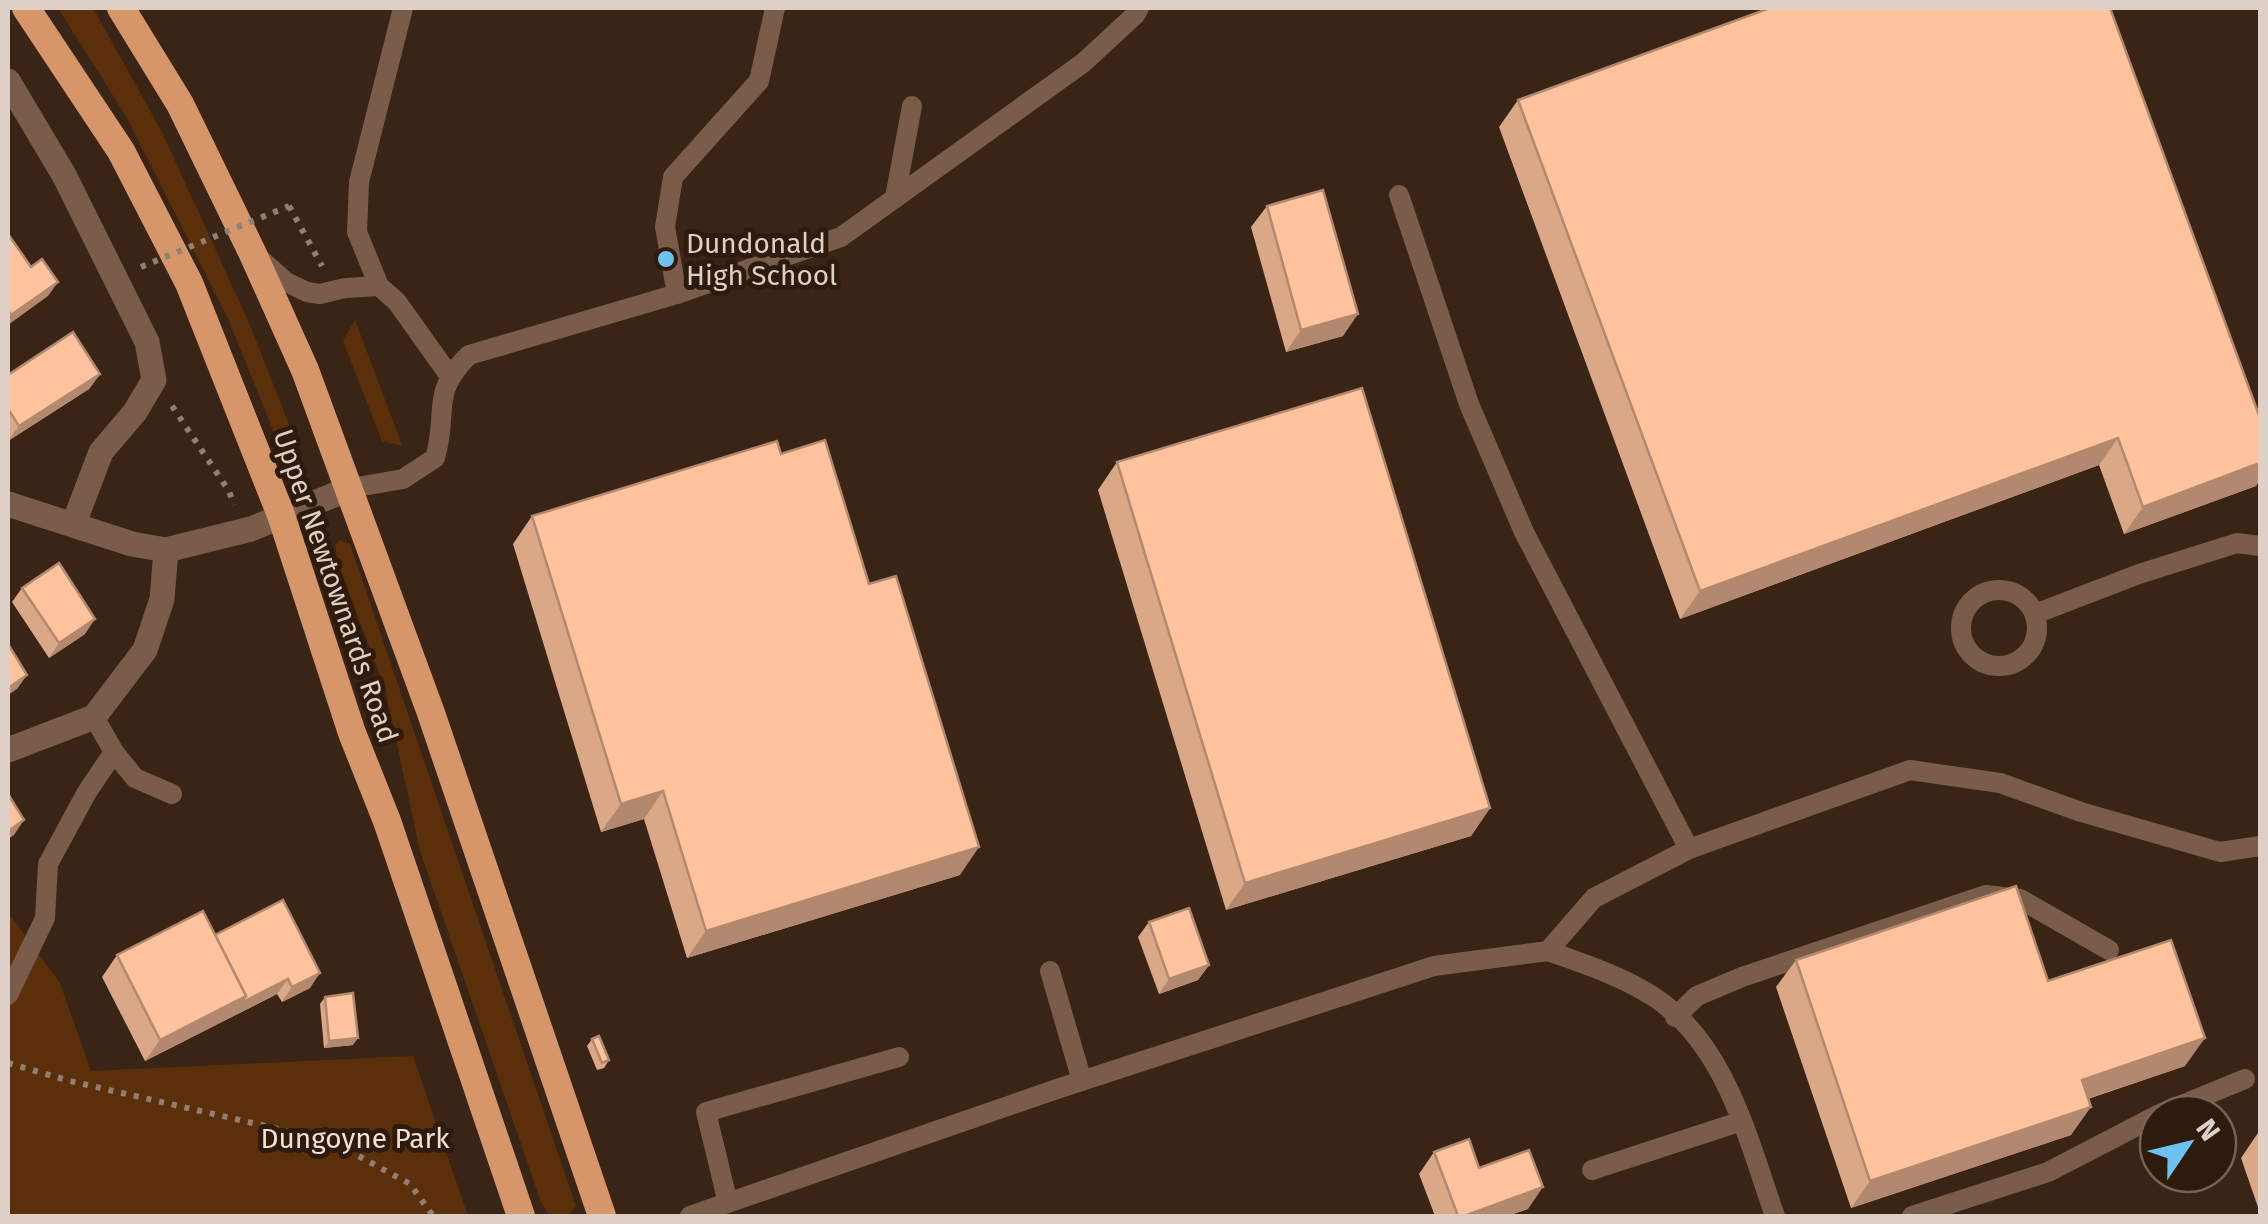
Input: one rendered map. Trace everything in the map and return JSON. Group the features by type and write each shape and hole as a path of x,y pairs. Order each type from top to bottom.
{"highway":[{"name":"Upper Newtownards Road","path":"26,8 120,151 189,283 281,515 352,734 387,822 521,1216"},
{"name":"Upper Newtownards Road","path":"122,8 180,104 252,252 351,488 602,1216"}],"street":[{"path":"8,81 64,175 148,342 154,380 135,412 101,452 74,523"},
{"path":"8,504 132,544 166,550 251,528 351,488"},
{"path":"8,750 94,716 145,650 162,599 166,550"}],"lane":[{"path":"403,8 360,182 357,232 378,286 397,302 449,375"},
{"path":"677,294 666,227 674,177 759,80 775,8"},
{"path":"351,488 402,479 435,458 444,430 441,406 449,375 470,356 677,294 841,237 1083,63 1139,8"},
{"path":"895,198 912,106"},
{"path":"1399,195 1469,404 1524,532 1688,850"},
{"path":"252,252 286,282 307,292 320,294 378,286"},
{"path":"2035,614 2138,574 2237,544 2260,546"},
{"path":"94,716 114,752 135,778 172,794"},
{"path":"8,995 45,918 48,864 114,752"},
{"path":"1548,951 1594,898 1688,850 1910,770 2000,782 2081,812 2220,852 2260,846"},
{"path":"1676,1017 1697,996 1742,977 1986,896 2020,899 2109,950"},
{"path":"690,1216 1082,1081 1434,966 1548,951 1611,974 1657,999 1706,1047 1742,1121 1775,1216"},
{"path":"1050,971 1082,1081"},
{"path":"728,1203 706,1112 899,1057"},
{"path":"2210,1094 2245,1080"},
{"path":"1592,1170 1742,1121"},
{"path":"1912,1216 2048,1172 2138,1125"}],"path":[{"path":"141,268 289,206 324,270"},
{"path":"154,380 229,494"},
{"path":"8,1062 70,1081 332,1141 410,1184 433,1216"}],"green space":[{"path":"58,8 93,8 163,134 249,323 300,452 301,463 297,467 287,465 229,321 127,118"},
{"path":"355,320 403,446 382,441 343,341"},
{"path":"339,540 350,544 576,1206 567,1216 549,1215 541,1202 420,851 385,689 337,560 335,545"},
{"name":"Dungoyne Park","path":"8,912 60,983 91,1071 413,1056 468,1216 8,1216"}],"building":[{"path":"1770,8 2110,8 2260,418 2260,463 2143,507 2118,438 1700,591 1518,100"},
{"path":"1323,190 1358,314 1301,330 1267,206"},
{"path":"8,234 31,267 42,259 58,282 11,315 8,310"},
{"path":"73,332 100,374 19,426 8,409 8,375"},
{"path":"1362,388 1490,808 1245,883 1117,462"},
{"path":"825,440 869,584 896,576 979,847 706,931 663,791 621,804 532,516 777,441 781,454"},
{"path":"59,563 95,619 59,643 22,588"},
{"path":"8,644 27,675 8,688"},
{"path":"8,794 24,820 8,831"},
{"path":"2016,886 2048,981 2171,940 2205,1038 2082,1080 2091,1107 1870,1181 1796,960"},
{"path":"283,900 320,973 292,987 288,979 241,1003 246,996 215,935"},
{"path":"1189,908 1209,965 1169,979 1149,922"},
{"path":"203,911 246,996 160,1040 117,955"},
{"path":"353,993 358,1038 329,1041 325,997"},
{"path":"599,1036 609,1060 602,1063 592,1039"},
{"path":"1469,1139 1479,1168 1529,1150 1543,1187 1458,1216 1434,1152"}],"place":[{"name":"Dundonald High School","path":"666,259"}]}
